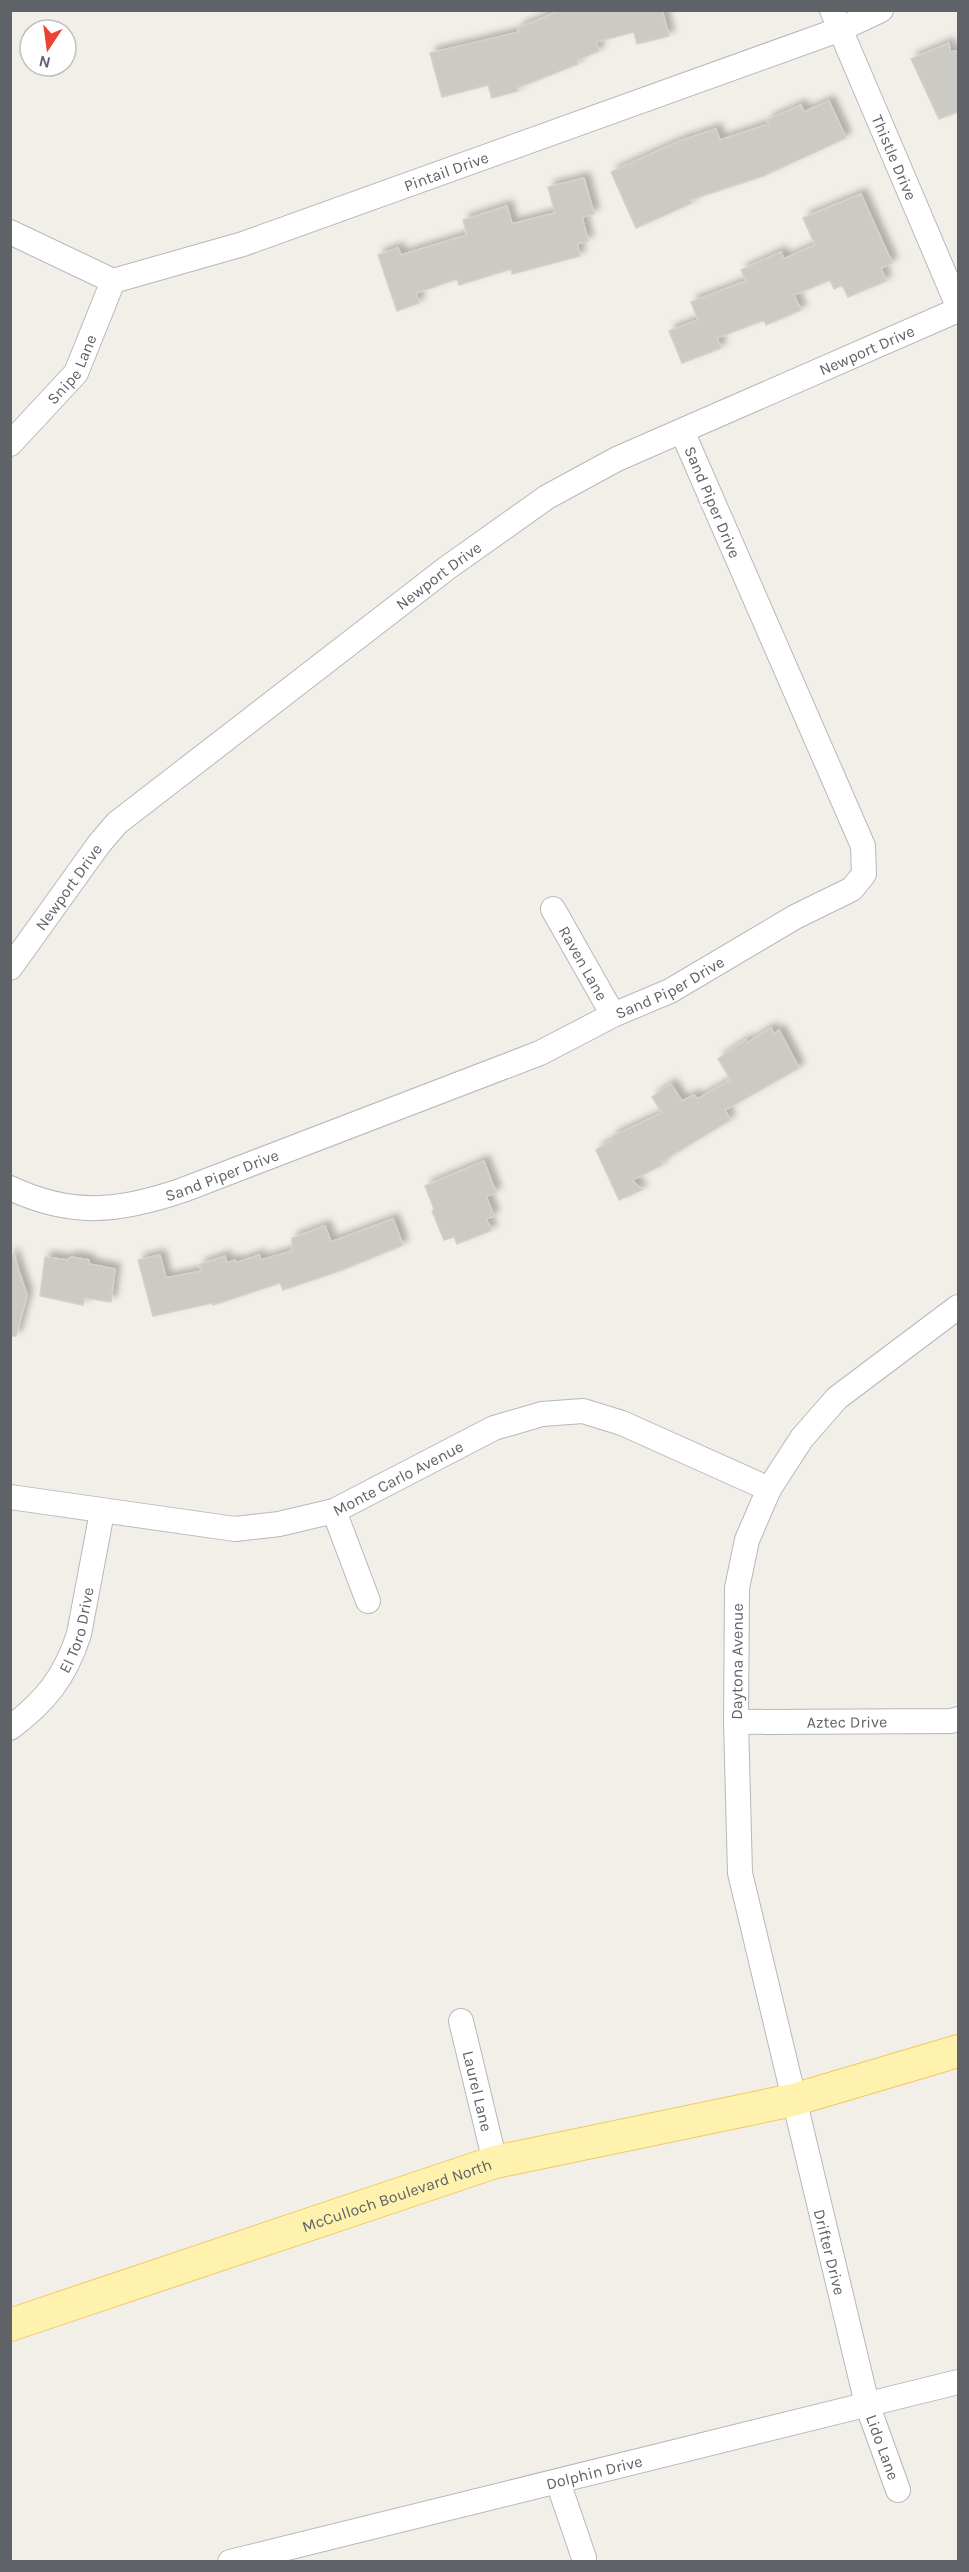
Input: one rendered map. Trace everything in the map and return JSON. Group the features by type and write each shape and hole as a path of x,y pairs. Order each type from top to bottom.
{"main road":[{"name":"McCulloch Boulevard North","path":"10,2325 495,2162 793,2100 958,2051"}],"street":[{"name":"Pintail Drive","path":"113,281 243,244 836,20 881,10"},
{"name":"Thistle Drive","path":"836,20 958,308"},
{"path":"10,232 113,281"},
{"name":"Snipe Lane","path":"10,444 76,373 113,281"},
{"name":"Newport Drive","path":"10,968 99,844 117,823 447,567 547,497 617,459 958,308"},
{"name":"Sand Piper Drive","path":"10,1188 36,1200 63,1207 105,1208 146,1203 520,1061 613,1015 670,991 795,917 852,890 864,874 863,846 682,431"},
{"name":"Raven Lane","path":"553,909 613,1015"},
{"name":"Daytona Avenue","path":"793,2100 740,1873 736,1722 737,1588 747,1540 769,1489 802,1438 837,1398 958,1307"},
{"name":"Monte Carlo Avenue","path":"10,1497 102,1512 235,1529 279,1524 334,1511 494,1428 542,1414 583,1411 622,1423 769,1489"},
{"path":"334,1511 368,1600"},
{"name":"El Toro Drive","path":"10,1728 33,1710 51,1691 74,1648 79,1634 102,1512"},
{"name":"Aztec Drive","path":"736,1722 951,1721 958,1719"},
{"name":"Laurel Lane","path":"461,2020 495,2162"},
{"name":"Drifter Drive","path":"793,2100 867,2404"},
{"name":"Dolphin Drive","path":"230,2562 958,2382"},
{"name":"Lido Lane","path":"867,2404 898,2490"},
{"path":"558,2482 584,2558"}],"building":[{"path":"562,10 662,10 669,36 637,44 634,32 596,42 599,51 577,60 578,64 517,88 518,91 492,98 488,85 442,97 430,53 519,32 518,28"},
{"path":"949,43 950,52 958,51 958,112 939,119 911,59"},
{"path":"829,101 846,138 763,176 690,200 692,203 636,228 611,172 680,141 716,129 720,140 769,124 767,120 801,105 804,112"},
{"path":"584,178 594,214 582,217 588,241 577,244 580,256 512,274 511,269 459,285 457,279 416,293 419,303 397,311 378,255 398,248 401,255 467,235 463,220 507,206 512,224 555,213 548,187"},
{"path":"861,194 892,263 881,268 886,281 848,297 842,285 834,289 830,280 794,295 801,310 766,325 764,320 717,338 721,348 682,363 669,331 698,320 691,302 746,281 741,270 781,252 784,259 815,245 803,218"},
{"path":"771,1028 774,1034 779,1030 799,1068 725,1110 730,1120 661,1162 662,1165 632,1180 642,1190 619,1200 596,1150 611,1141 613,1136 662,1113 652,1097 671,1084 682,1101 694,1095 697,1099 731,1080 718,1059 746,1040 747,1043"},
{"path":"484,1161 496,1193 486,1196 494,1216 486,1219 492,1230 457,1244 454,1237 444,1240 425,1186"},
{"path":"393,1219 403,1245 342,1270 283,1290 280,1283 213,1305 212,1303 153,1316 138,1260 160,1255 166,1278 202,1271 199,1265 225,1256 227,1263 235,1260 236,1263 259,1255 261,1260 292,1251 292,1238 325,1226 331,1242"},
{"path":"13,1254 27,1295 16,1336 10,1336 10,1255"},
{"path":"45,1257 89,1260 89,1264 115,1269 111,1302 85,1298 83,1305 40,1296"}]}
